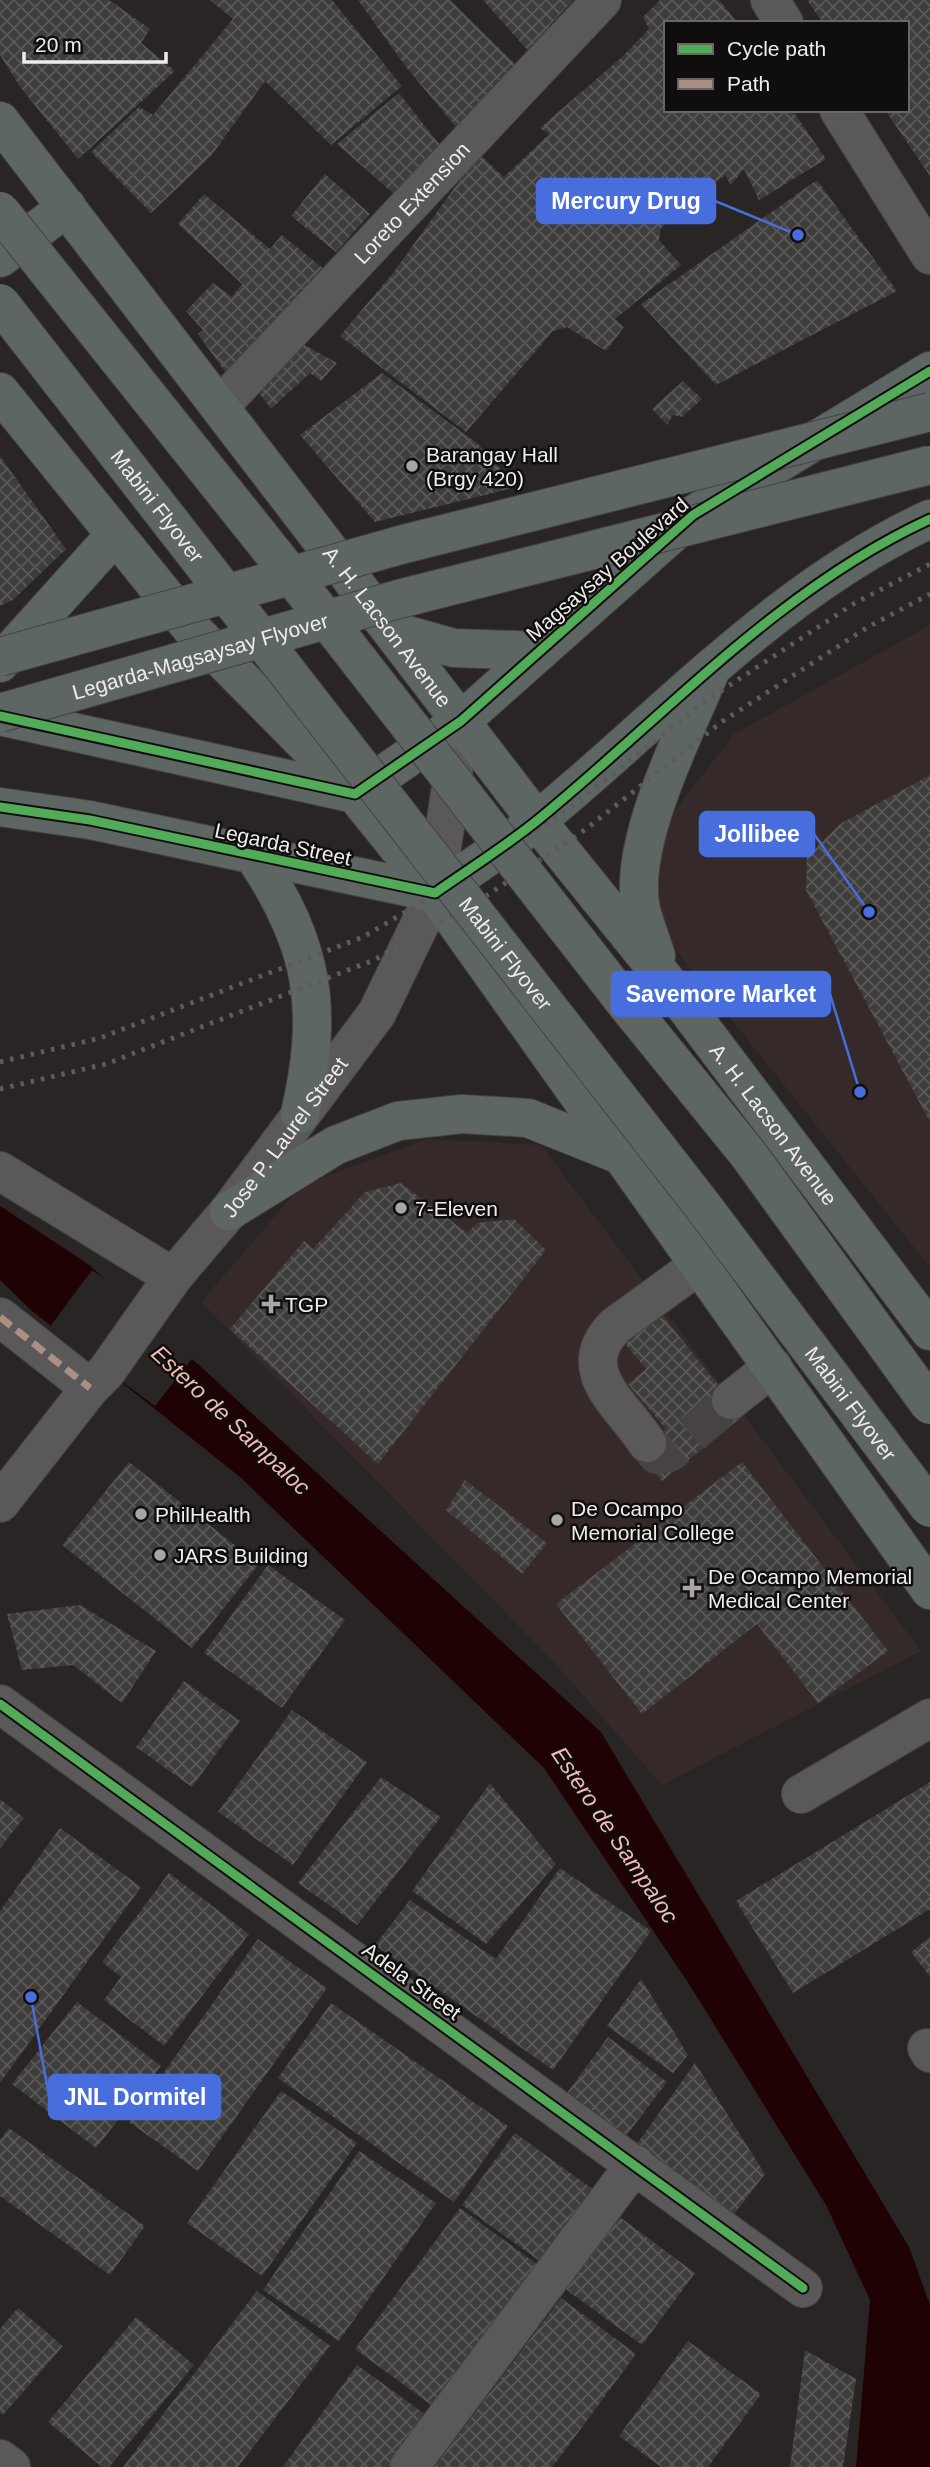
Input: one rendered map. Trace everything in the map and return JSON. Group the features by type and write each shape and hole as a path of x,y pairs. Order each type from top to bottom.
{"main road":[{"name":"A. H. Lacson Avenue","path":"0,121 221,405 537,821 663,978 930,1331"},
{"path":"0,258 67,206"},
{"path":"0,211 333,628 627,1005 748,1154 930,1405"},
{"name":"Mabini Flyover","path":"0,303 705,1209 930,1508"},
{"name":"Magsaysay Boulevard","path":"461,721 693,515 930,371"},
{"path":"0,392 191,628 355,794 435,893 930,1590"},
{"path":"0,657 404,544 930,412"},
{"name":"Legarda-Magsaysay Flyover","path":"0,715 398,599 930,465"},
{"path":"435,893 537,821 713,666 810,589 857,558 930,519"},
{"path":"0,663 115,535"},
{"path":"393,631 454,648 540,651"},
{"path":"663,978 641,908 639,870 656,802 713,666"},
{"path":"0,715 355,794 461,721"},
{"name":"Legarda Street","path":"0,807 90,820 435,893"},
{"path":"254,856 292,917 310,979 314,1025 310,1070 300,1114"},
{"path":"229,1211 336,1145 398,1121 462,1114 528,1118 618,1154"}],"street":[{"name":"Loreto Extension","path":"221,405 602,0"},
{"path":"770,0 783,21"},
{"path":"840,112 930,255"},
{"name":"Jose P. Laurel Street","path":"0,1503 98,1380 173,1277 229,1211 377,1013 435,893 461,721"},
{"path":"0,1171 173,1277"},
{"path":"648,1443 598,1371 598,1352 604,1338 615,1326 699,1265"},
{"path":"0,1317 98,1380"},
{"path":"731,1400 773,1367"},
{"name":"Adela Street","path":"0,1704 803,2288"},
{"path":"801,1794 930,1718"},
{"path":"409,2467 635,2164"},
{"path":"0,2459 11,2467"}],"shaded area":[{"path":"930,625 930,1267 649,917 667,821 734,734"},
{"path":"427,1139 541,1145 921,1651 662,1785 551,1659 201,1302 302,1185"}],"water":[{"name":"Estero de Sampaloc","path":"0,1206 88,1264 601,1732 909,2247 930,2305 930,2467 856,2467 870,2300 826,2205 689,1984 544,1768 240,1477 31,1310 0,1280"}],"pier":[{"path":"92,1270 134,1300 194,1356 155,1406 49,1328"}],"building":[{"path":"0,0 109,0 150,29 141,43 175,71 78,159 21,88 0,55"},
{"path":"210,0 332,0 402,86 331,145 265,81 211,156 151,213 91,152 139,107 153,115 233,19"},
{"path":"358,0 450,0 515,64 457,128 406,67"},
{"path":"483,0 573,0 550,25 531,54"},
{"path":"660,0 719,0 736,21 664,21 664,112 793,112 826,159 759,200 744,169 731,185 725,175 661,228 659,240 681,265 615,319 624,327 606,351 567,327 553,331 466,432 340,336 393,273 479,154 504,177 549,134 540,128 622,57 649,29 643,17"},
{"path":"807,0 930,0 930,176 886,112 909,112 909,21 822,21"},
{"path":"399,93 447,154 402,201 337,144"},
{"path":"325,174 370,214 336,252 291,216"},
{"path":"817,180 897,291 716,385 641,304"},
{"path":"204,194 270,249 282,235 325,270 231,380 198,334 203,330 186,311 213,283 232,297 242,284 178,224"},
{"path":"297,341 337,363 321,381 310,373 271,409 253,385"},
{"name":"Barangay Hall (Brgy 420)","path":"382,373 478,444 517,487 375,522 300,435"},
{"path":"683,381 702,399 682,417 673,415 667,425 652,409"},
{"path":"0,456 66,549 13,600 0,606"},
{"path":"930,775 930,1122 806,890 807,857 840,824"},
{"path":"401,1183 467,1233 477,1223 514,1219 546,1250 378,1464 230,1329 304,1241 313,1249 365,1192"},
{"path":"658,1310 743,1416 662,1481 637,1452 666,1429 628,1384 646,1369 622,1340"},
{"name":"JARS Building","path":"129,1462 259,1564 192,1648 62,1545"},
{"name":"De Ocampo Memorial Medical Center","path":"742,1462 888,1651 818,1703 757,1624 642,1714 556,1604"},
{"path":"465,1480 547,1543 522,1574 446,1510"},
{"path":"268,1565 345,1620 282,1708 204,1653"},
{"path":"80,1605 156,1651 122,1703 73,1665 22,1670 7,1614"},
{"path":"184,1681 240,1721 192,1787 136,1747"},
{"path":"292,1710 367,1762 293,1865 218,1812"},
{"path":"381,1777 441,1817 357,1925 298,1883"},
{"path":"930,1782 930,1909 793,1993 736,1901"},
{"path":"490,1783 556,1864 486,1944 412,1891"},
{"path":"0,1799 24,1818 0,1848"},
{"path":"60,1828 141,1887 0,2083 0,1911"},
{"path":"560,1868 651,1931 553,2070 375,1945 410,1900 496,1959"},
{"path":"169,1873 249,1934 164,2046 104,2000 121,1977 102,1962"},
{"path":"930,1937 930,1977 911,1952"},
{"path":"258,1939 327,1988 198,2171 129,2122"},
{"path":"641,1979 688,2055 673,2073 607,2026"},
{"path":"77,2002 161,2066 96,2148 12,2084"},
{"path":"331,2003 508,2126 454,2202 278,2078"},
{"path":"608,2037 667,2082 626,2136 567,2093"},
{"path":"695,2063 765,2174 731,2218 637,2144"},
{"path":"281,2091 357,2143 262,2276 187,2223"},
{"path":"9,2128 145,2226 110,2275 0,2196 0,2140"},
{"path":"515,2133 594,2190 541,2262 462,2205"},
{"path":"359,2151 436,2203 339,2341 263,2290"},
{"path":"460,2208 538,2265 434,2407 355,2349"},
{"path":"617,2215 695,2273 642,2345 563,2287"},
{"path":"257,2291 330,2346 238,2467 123,2467"},
{"path":"561,2298 636,2354 560,2457 552,2467 434,2467"},
{"path":"18,2308 63,2346 3,2415 0,2413 0,2329"},
{"path":"136,2317 194,2365 109,2467 102,2467 48,2422"},
{"path":"688,2341 761,2394 708,2467 661,2467 619,2436"},
{"path":"805,2350 856,2379 843,2467 790,2467"},
{"path":"357,2365 429,2417 388,2467 283,2467"}],"tunnel":[{"path":"647,1443 657,1455 670,1453 731,1400"}],"railway":[{"path":"0,1062 100,1038 363,937 468,875 571,807 707,700 855,603 930,564"},
{"path":"0,1089 106,1064 374,960 483,898 586,829 723,721 868,627 930,594"}],"marked path":[{"path":"0,1317 90,1388"}],"cycle path":[{"path":"0,716 355,794 461,721 693,515 930,371"},
{"path":"0,807 90,820 435,893 539,819 773,617 875,548 930,519"},
{"path":"0,1704 803,2288"}],"place":[{"name":"Mercury Drug","path":"798,235"},
{"name":"Barangay Hall (Brgy 420)","path":"412,466"},
{"name":"Jollibee","path":"869,912"},
{"name":"Savemore Market","path":"860,1092"},
{"name":"7-Eleven","path":"401,1208"},
{"name":"TGP","path":"271,1304"},
{"name":"PhilHealth","path":"141,1514"},
{"name":"De Ocampo Memorial College","path":"557,1520"},
{"name":"JARS Building","path":"160,1555"},
{"name":"De Ocampo Memorial Medical Center","path":"692,1588"},
{"name":"JNL Dormitel","path":"31,1997"}]}
